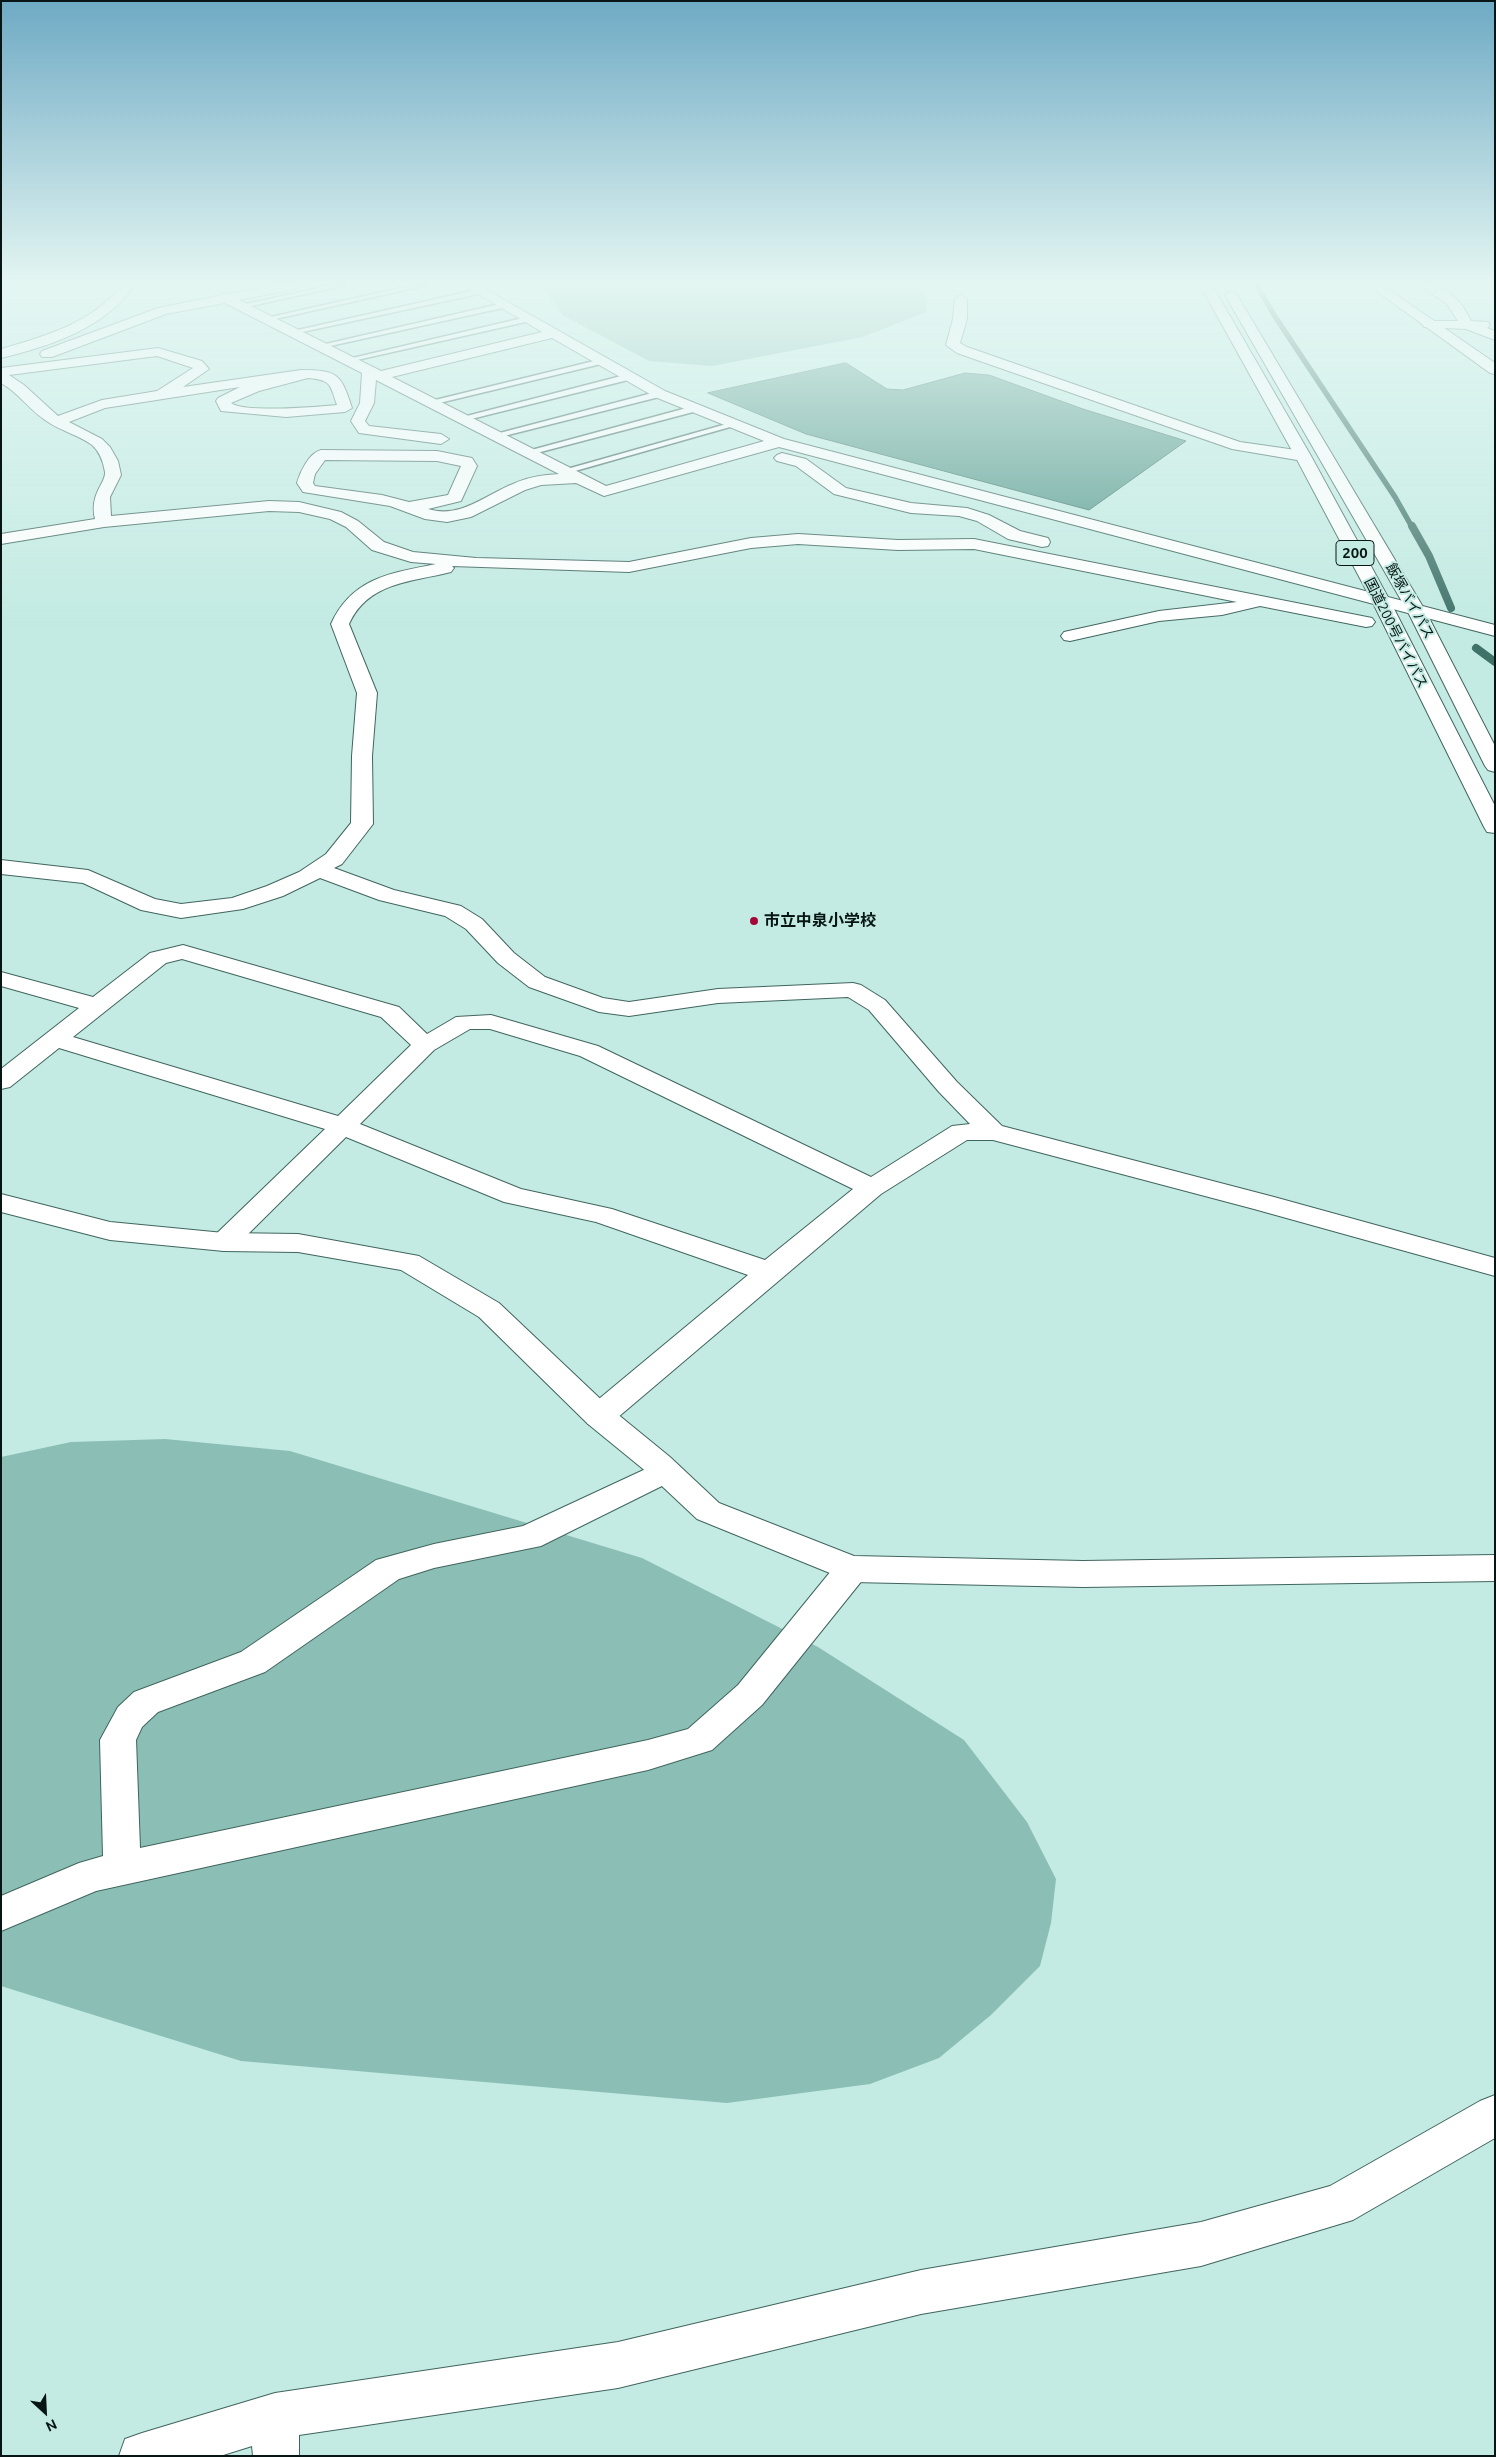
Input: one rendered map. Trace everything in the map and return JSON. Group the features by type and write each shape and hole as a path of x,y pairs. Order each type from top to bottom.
{"main road":[{"path":"30,400 42,412 95,439 112,460 113,475 104,486 100,509 104,522"},
{"path":"58,421 102,404 130,400"},
{"path":"224,400 222,401 226,408 276,414 309,413 345,408 363,410"},
{"path":"342,400 345,408"},
{"path":"367,400 358,421 364,430 407,437 455,440"},
{"path":"426,400 604,490 779,442"},
{"path":"673,400 732,425 779,442 1417,612 1476,624 1495,631"},
{"path":"1104,400 1237,446 1303,456"},
{"name":"国道200号バイパス","path":"1271,400 1381,601 1495,827"},
{"name":"飯塚バイパス","path":"1292,400 1417,612 1495,766"},
{"path":"474,441 512,444"},
{"path":"751,450 801,462 840,491 911,508 961,511 983,518 1014,535 1099,556 1110,563 1119,574"},
{"path":"408,508 455,498 470,466 468,460 437,456 321,455 307,474 305,483 309,489 332,496 392,502 408,508 438,517 469,513 528,484 545,480 580,478"},
{"path":"355,498 377,456"},
{"path":"1,539 104,522 259,507 299,507 335,515 352,524 378,546 411,557 476,563 629,567 668,561 751,543 798,539 898,544 974,544 1366,622"},
{"path":"1119,574 1189,550"},
{"path":"1,867 88,877 149,905 181,911 235,904 275,891 318,870 334,859 362,824 362,756 367,693 340,624 349,605 372,587 422,572 476,563"},
{"path":"1070,636 1159,616 1222,610 1267,601"},
{"path":"318,870 387,894 453,911 474,924 506,958 537,982 599,1005 629,1009 718,996 853,990 877,1005 948,1087 993,1132"},
{"path":"1,1082 158,958 183,952 390,1012 425,1045"},
{"path":"1,979 97,1006"},
{"path":"224,1242 425,1045 465,1022 491,1022 590,1051 872,1188"},
{"path":"56,1039 343,1126 514,1196 602,1216 770,1272"},
{"path":"599,1416 872,1188 961,1132 993,1132 1264,1203 1495,1267"},
{"path":"1,1203 110,1231 224,1242 298,1243 409,1262 490,1310 599,1416 665,1470 708,1511 852,1568 1083,1574 1495,1568"},
{"path":"122,1868 118,1740 130,1717 146,1702 252,1662 388,1569 434,1556 530,1537 665,1470"},
{"path":"1,1914 92,1875 648,1755 699,1740 750,1695 852,1568"},
{"path":"142,2456 276,2436 618,2365 921,2292 1201,2244 1338,2205 1495,2115"}],"lane":[{"path":"431,402 441,400"},
{"path":"463,418 538,400"},
{"path":"496,435 637,400"},
{"path":"529,452 694,409"},
{"path":"565,471 732,425"}],"shaded area":[{"path":"724,400 1057,400 1186,441 1089,510 806,434"},
{"path":"165,1439 290,1451 642,1558 818,1647 964,1740 1027,1822 1056,1879 1051,1923 1040,1966 991,2015 939,2058 870,2084 727,2103 241,2061 1,1986 1,1457 71,1442"}],"waterway":[{"path":"1330,400 1395,497 1412,527"},
{"path":"1412,526 1429,556 1451,608"},
{"path":"1476,648 1495,662"}],"place":[{"name":"市立中泉小学校","path":"754,921"}]}
